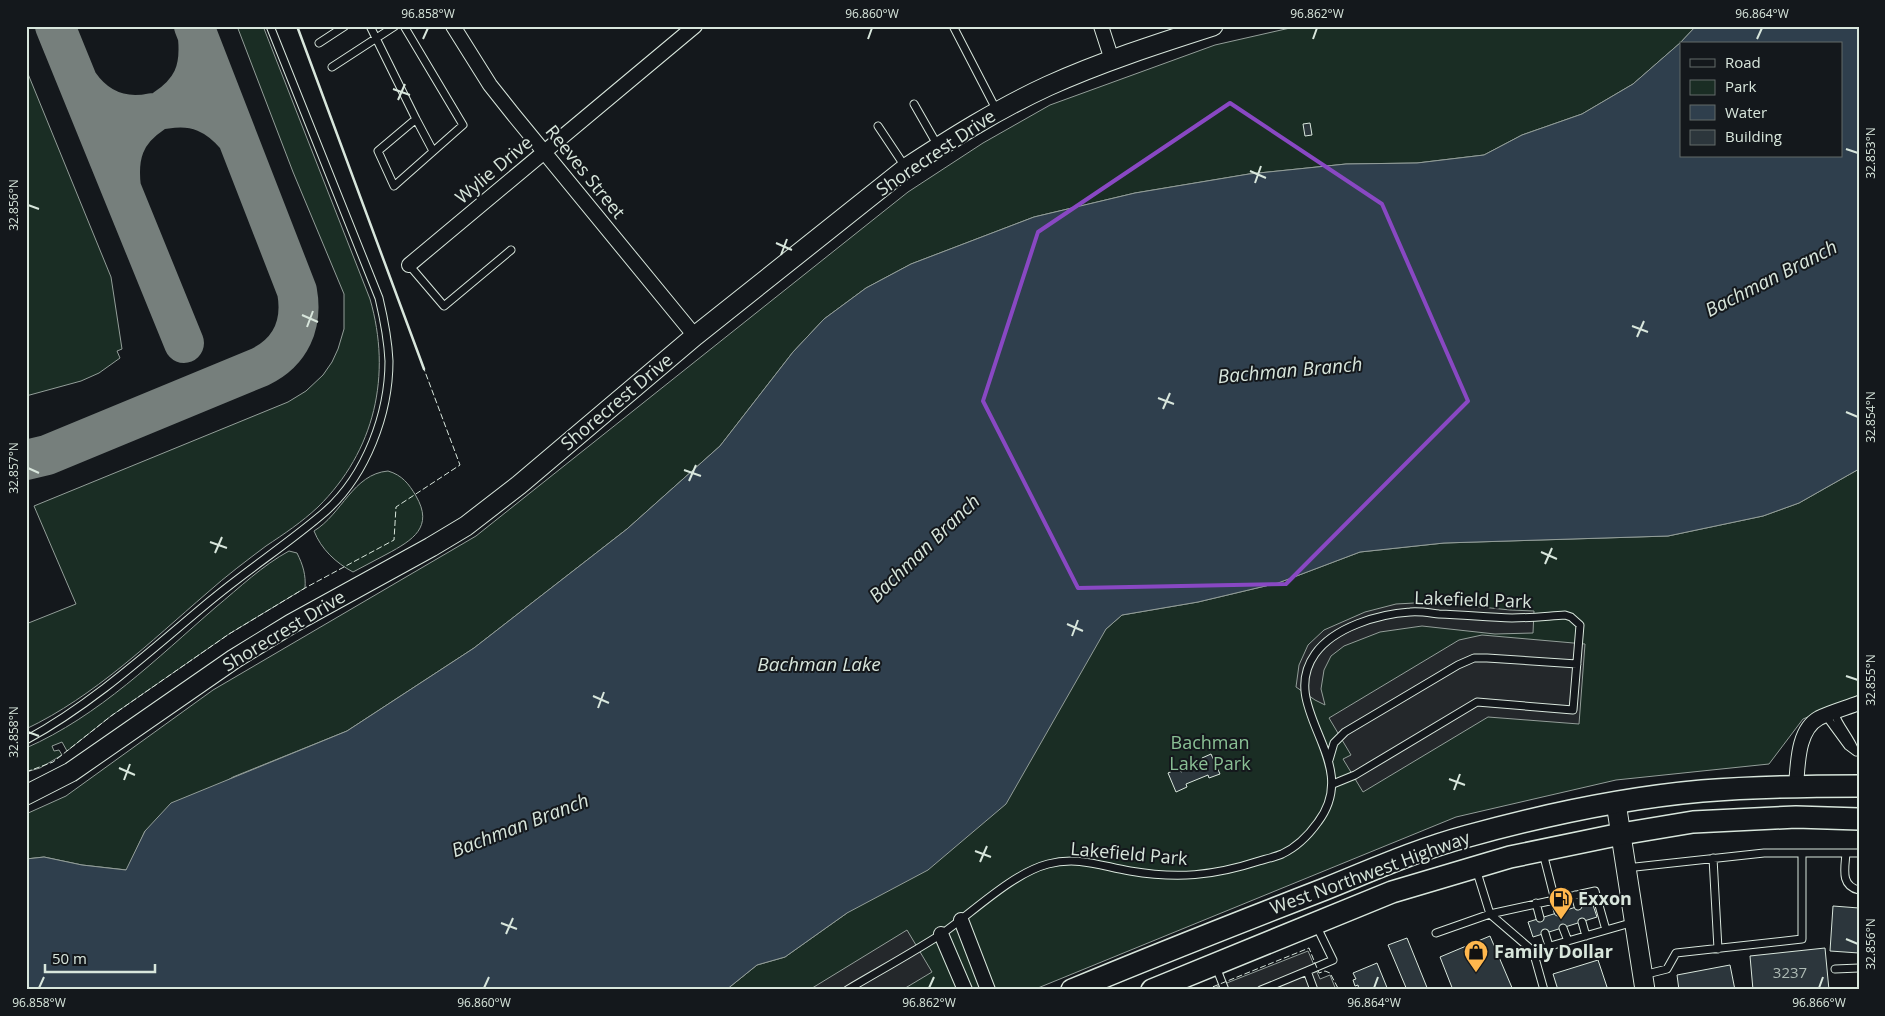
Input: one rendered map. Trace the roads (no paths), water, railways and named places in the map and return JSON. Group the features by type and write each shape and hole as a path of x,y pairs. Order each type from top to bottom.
{"main road":[{"name":"West Northwest Highway","path":"1072,990 1425,850 1466,836 1529,821 1652,797 1702,791 1796,786 1859,786"},
{"name":"West Northwest Highway","path":"1152,990 1392,892 1475,866 1620,834 1693,822 1796,817 1859,819"},
{"path":"1315,922 1317,915 1326,903 1379,878 1425,850"}],"street":[{"name":"Reeves Street","path":"453,26 490,85 695,336"},
{"name":"Wylie Drive","path":"409,265 695,26"},
{"path":"1101,26 1112,60"},
{"name":"Shorecrest Drive","path":"26,795 71,772 234,659 291,624 466,526 519,485 695,336 906,168 997,112 1048,86 1112,60 1213,26"},
{"path":"1796,786 1798,758 1805,735 1810,726 1817,719 1859,702"},
{"path":"1616,803 1644,983"},
{"path":"960,920 988,990"},
{"path":"941,934 964,990"}],"lane":[{"path":"26,740 55,724 83,705 226,587 326,510 345,490 358,470 380,421 387,388 389,362 387,332 379,298 270,26"},
{"path":"320,43 345,26"},
{"path":"370,26 433,151"},
{"path":"332,67 395,26"},
{"path":"404,26 463,125 394,186 378,151 416,119"},
{"path":"953,26 997,112"},
{"path":"914,104 939,147"},
{"path":"878,126 906,168"},
{"path":"409,265 444,306 511,250"},
{"name":"Lakefield Park","path":"847,990 941,934 1011,883 1048,864 1075,861 1096,862 1128,870 1170,876 1206,875 1235,869 1281,854 1298,844 1316,825 1326,808 1333,784 1328,760 1307,704 1304,684 1308,664 1316,651 1329,638 1342,631 1367,621 1411,612 1514,618 1565,615 1576,620 1580,625 1577,664"},
{"path":"1328,760 1334,743 1345,732 1458,665 1474,658 1577,664 1573,710 1477,702 1355,775 1333,784"},
{"path":"1830,714 1852,740 1856,752"},
{"path":"1542,850 1558,912"},
{"path":"1846,852 1845,880 1849,887 1859,890"},
{"path":"1626,868 1764,853 1859,853"},
{"path":"1644,983 1667,970 1676,953 1802,940 1802,853"},
{"path":"1713,858 1718,948"},
{"path":"1475,866 1490,914 1533,951 1544,990"},
{"path":"1436,933 1490,914 1595,891 1606,930"},
{"path":"1575,895 1578,906"},
{"path":"1536,903 1540,918"},
{"path":"1261,990 1333,960 1315,922"},
{"path":"1582,922 1586,936"},
{"path":"1533,951 1634,922"},
{"path":"1564,928 1568,941"},
{"path":"1545,933 1550,946"},
{"path":"1215,964 1225,990"},
{"path":"1835,969 1859,968"},
{"path":"1307,971 1314,990"}],"water":[{"name":"Bachman Lake","path":"1696,26 1859,26 1859,469 1799,503 1763,516 1668,536 1444,543 1360,552 1278,583 1198,602 1122,615 1106,629 1006,804 928,870 847,913 785,957 757,965 726,990 26,990 26,859 44,857 82,865 126,870 145,831 171,803 347,731 474,648 627,529 720,446 793,352 824,319 866,288 911,264 1034,217 1135,193 1249,174 1346,164 1417,163 1484,155 1522,135 1582,114 1633,84 1680,43 1680,158 1842,158 1842,42 1681,42"}],"place":[{"name":"Exxon","path":"1561,920"},
{"name":"Family Dollar","path":"1476,973"}],"water label":[{"name":"Bachman Branch","path":"1771,278"},
{"name":"Bachman Branch","path":"1290,370"},
{"name":"Bachman Branch","path":"924,548"},
{"name":"Bachman Branch","path":"520,825"}],"park label":[{"name":"Bachman Lake Park","path":"1210,753"}]}
